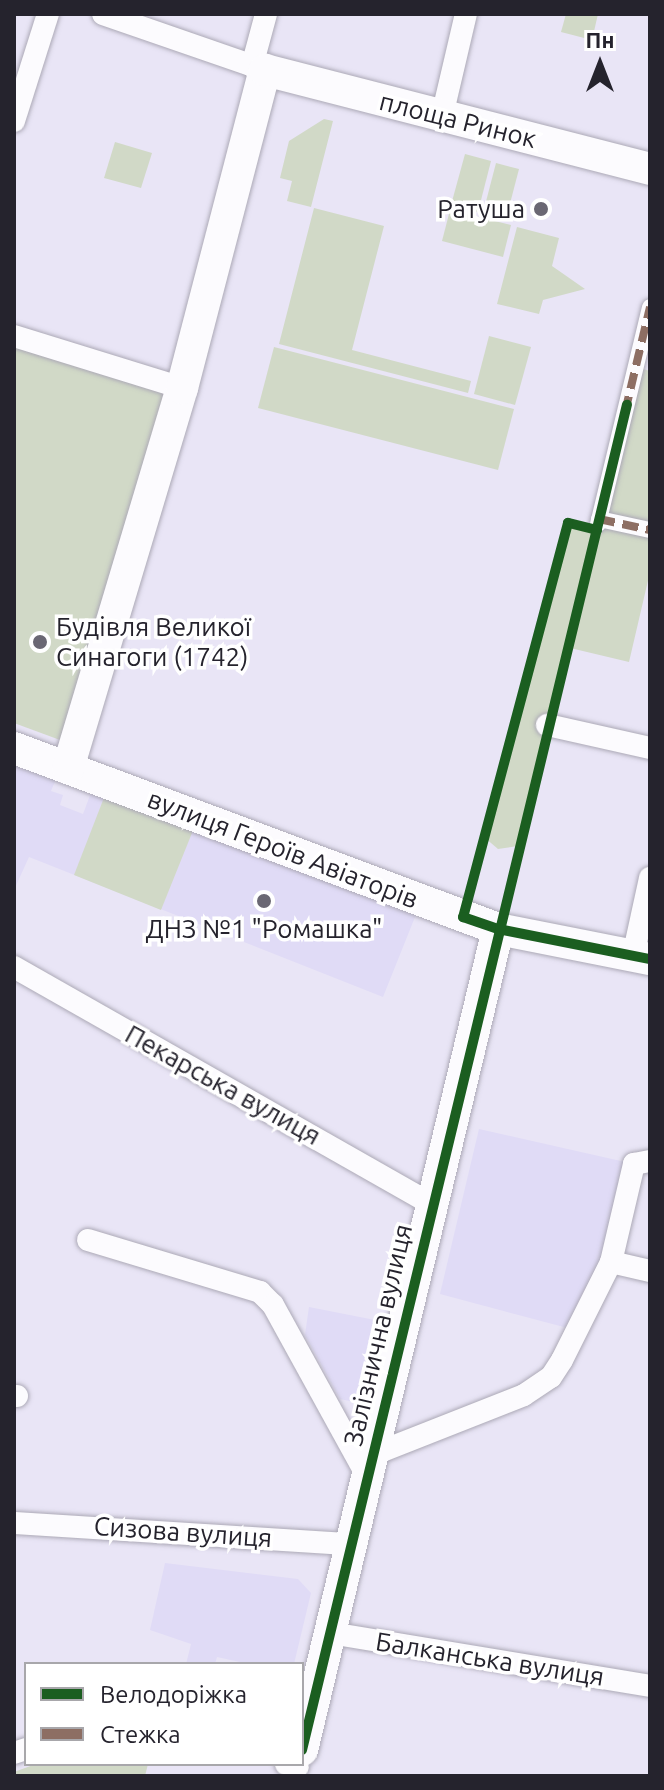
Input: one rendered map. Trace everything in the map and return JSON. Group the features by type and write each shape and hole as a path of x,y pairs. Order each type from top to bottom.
{"main road":[{"name":"площа Ринок","path":"259,68 650,169"},
{"path":"68,768 182,388 259,68"},
{"name":"вулиця Героїв Авіаторів","path":"14,748 498,929 642,957"},
{"name":"Залізнична вулиця","path":"304,1733 498,929"}],"street":[{"path":"14,121 48,14"},
{"name":"площа Ринок","path":"103,14 259,68"},
{"path":"259,68 266,14"},
{"path":"442,116 466,14"},
{"path":"650,307 643,369 599,521 650,530"},
{"path":"14,336 182,388"},
{"path":"547,725 650,748"},
{"path":"642,957 650,878"},
{"name":"Пекарська вулиця","path":"14,967 432,1204"},
{"path":"88,1240 260,1292 273,1305 370,1465 524,1395 551,1377 611,1262 634,1164 650,1161"},
{"path":"611,1262 650,1271"},
{"name":"Сизова вулиця","path":"14,1523 351,1544"},
{"name":"Балканська вулиця","path":"330,1633 650,1686"}],"shaded area":[{"name":"ДНЗ №1 \"Ромашка\"","path":"14,761 57,777 51,791 63,795 60,805 83,814 92,790 417,912 383,997 29,857 14,890"},
{"path":"479,1129 634,1164 611,1262 575,1330 440,1294"},
{"path":"309,1307 375,1320 354,1402 340,1399 305,1335"},
{"path":"165,1563 298,1579 311,1593 294,1662 240,1662 217,1657 216,1662 186,1662 191,1644 150,1630"}],"green space":[{"path":"566,14 598,14 592,40 561,32"},
{"path":"324,119 333,121 311,207 287,201 292,181 280,178 289,141"},
{"path":"115,142 152,153 141,188 104,178"},
{"path":"465,154 491,161 478,212 451,205"},
{"path":"496,163 519,169 506,219 483,213"},
{"path":"314,208 384,226 352,350 471,381 468,393 279,344"},
{"path":"450,210 511,225 503,257 442,241"},
{"path":"517,227 559,238 552,266 585,289 543,300 539,314 497,304"},
{"path":"489,336 531,347 515,405 474,394"},
{"path":"14,347 165,393 60,740 14,723"},
{"path":"274,347 514,409 498,470 258,408"},
{"path":"636,367 650,371 650,572 629,662 566,647 518,846 498,849 484,837 568,523 596,530"},
{"path":"105,795 194,828 161,910 74,875"},
{"path":"30,1766 148,1766 145,1776 14,1776 14,1772"}],"marked path":[{"path":"625,412 650,307"},
{"path":"599,519 650,530"}],"cycle path":[{"path":"304,1742 627,405"},
{"path":"597,530 568,523 463,917 498,929 650,959"}],"place":[{"name":"Ратуша","path":"541,209"},
{"name":"Будівля Великої Синагоги (1742)","path":"40,642"},
{"name":"ДНЗ №1 \"Ромашка\"","path":"264,901"}]}
